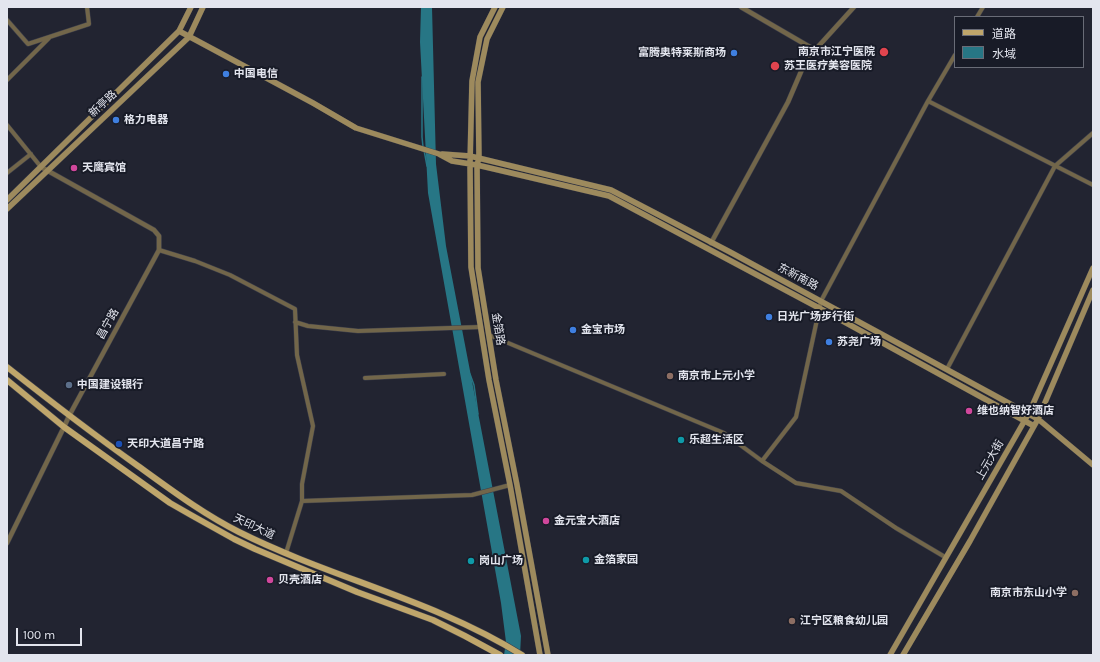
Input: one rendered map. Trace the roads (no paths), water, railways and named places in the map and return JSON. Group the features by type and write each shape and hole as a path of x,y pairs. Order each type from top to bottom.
{"main road":[{"name":"新亭路","path":"7,200 179,31 191,7"},
{"name":"新亭路","path":"7,209 189,37 203,7"},
{"name":"金箔路","path":"495,7 480,37 472,82 470,156 471,267 489,380 510,485 540,655"},
{"name":"金箔路","path":"502,7 487,39 478,82 478,268 496,380 548,655"},
{"path":"179,31 313,103 356,128 439,154"},
{"name":"东新南路","path":"439,154 470,156 611,190 1029,413 1093,465"},
{"name":"东新南路","path":"439,154 452,161 477,165 609,196 819,308 1034,426"},
{"name":"上元大街","path":"890,655 1029,413 1093,268"},
{"name":"上元大街","path":"904,655 1038,419 1093,290"},
{"name":"天印大道","path":"7,367 69,416 197,508 238,532 361,583 439,612 471,626 501,642 521,655"},
{"name":"天印大道","path":"7,380 64,427 170,503 234,540 357,592 433,620 499,654"}],"street":[{"path":"7,20 28,44 89,24 88,7"},
{"path":"741,7 815,50"},
{"path":"710,242 788,102 806,60 854,7"},
{"path":"978,16 983,7"},
{"path":"7,80 51,37"},
{"path":"762,461 796,417 820,301 928,101 954,57"},
{"path":"928,101 1093,185"},
{"path":"7,125 41,167 154,230 159,236 159,250 195,261 230,275 295,309 297,355 313,426 302,484 302,501 286,553"},
{"path":"947,369 1055,166 1093,133"},
{"path":"7,173 31,154"},
{"name":"昌宁路","path":"7,543 69,416 159,250"},
{"path":"296,322 308,326 358,331 480,327"},
{"path":"489,335 724,433 762,461 796,483 841,491 896,528 945,557"},
{"path":"365,378 444,374"},
{"path":"302,501 472,495 500,489 510,485"}],"water":[{"path":"421,7 432,7 436,164 446,246 521,636 520,655 504,655 506,642 501,603 428,193 420,42"}],"waterway":[{"path":"422,77 423,147"},
{"path":"424,150 427,166"},
{"path":"470,374 474,385 478,414"}],"place":[{"name":"南京市江宁医院","path":"884,52"},
{"name":"富腾奥特莱斯商场","path":"734,53"},
{"name":"苏王医疗美容医院","path":"775,66"},
{"name":"中国电信","path":"226,74"},
{"name":"格力电器","path":"116,120"},
{"name":"天鹰宾馆","path":"74,168"},
{"name":"日光广场步行街","path":"769,317"},
{"name":"金宝市场","path":"573,330"},
{"name":"苏尧广场","path":"829,342"},
{"name":"南京市上元小学","path":"670,376"},
{"name":"中国建设银行","path":"69,385"},
{"name":"维也纳智好酒店","path":"969,411"},
{"name":"乐超生活区","path":"681,440"},
{"name":"天印大道昌宁路","path":"119,444"},
{"name":"金元宝大酒店","path":"546,521"},
{"name":"金箔家园","path":"586,560"},
{"name":"岗山广场","path":"471,561"},
{"name":"贝壳酒店","path":"270,580"},
{"name":"南京市东山小学","path":"1075,593"},
{"name":"江宁区粮食幼儿园","path":"792,621"}]}
